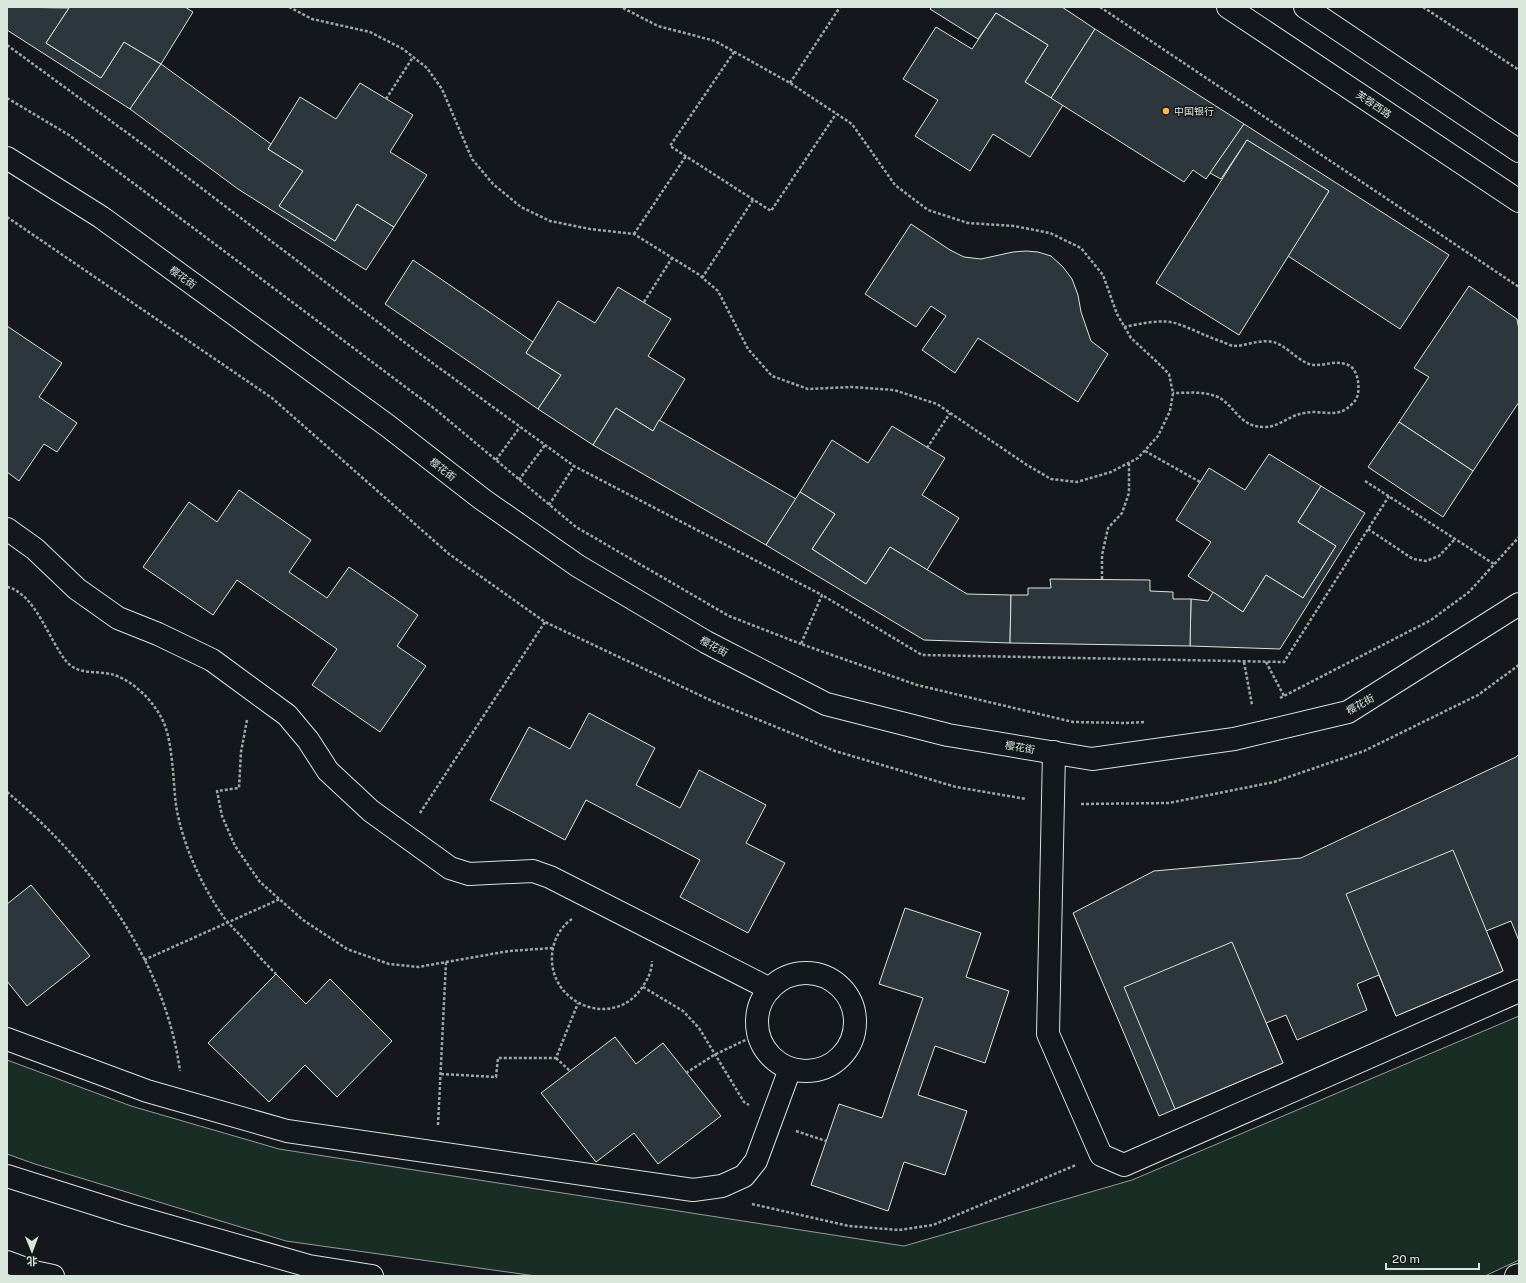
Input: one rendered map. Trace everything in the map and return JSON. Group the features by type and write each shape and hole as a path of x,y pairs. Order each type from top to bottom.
{"main road":[{"name":"芙蓉西路","path":"1228,7 1519,201"},
{"path":"1305,7 1519,151"},
{"name":"樱花街","path":"7,158 101,217 388,426 482,499 578,566 706,642 826,704 948,735 1092,758 1234,740 1348,712 1519,604"},
{"path":"7,529 35,549 77,589 118,618 158,634 212,660 287,715 308,740 328,771 372,812 450,868 469,874 533,871 550,877 770,989"},
{"path":"1054,752 1048,1034 1101,1155 1124,1165 1519,991"},
{"path":"798,974 815,974 830,979 843,989 851,1002 855,1018 854,1034 847,1049 836,1061 822,1068 806,1071 790,1069 776,1061 765,1049 758,1034 757,1018 761,1002 770,989 783,979 798,974"},
{"path":"7,1039 148,1091 288,1131 693,1190 722,1186 744,1176 756,1161 790,1069"},
{"path":"7,1176 130,1216 309,1266 372,1276"},
{"path":"7,1262 34,1272 53,1276"}],"path":[{"path":"289,7 312,19 370,32 402,49 427,68 442,89 472,159 493,184 521,207 550,221 590,229 634,234 702,278 718,291 748,349 772,376 808,389 852,387 894,390 937,404 1026,465 1051,479 1077,482 1111,472 1138,458 1158,436 1170,411 1173,393 1169,374 1131,338 1117,314 1103,275 1081,248 1050,233 1014,226 968,223 928,210 895,185 852,124 790,83 715,41 658,26 621,7"},
{"path":"790,83 840,7"},
{"path":"1100,7 1519,287"},
{"path":"1423,7 1519,70"},
{"path":"7,45 167,162 416,351 574,466 822,595 922,655 1284,662 1389,496"},
{"path":"734,52 670,146 771,211 836,114"},
{"path":"386,99 412,57"},
{"path":"7,98 69,135 428,404 576,527 729,616 801,644 917,685 1073,722 1126,723 1149,721"},
{"path":"634,234 686,156"},
{"path":"702,278 753,200"},
{"path":"7,216 272,398 449,554 545,622 710,700 835,751 956,787 1053,804 1169,803 1274,782 1364,751 1478,695 1519,665"},
{"path":"644,302 672,258"},
{"path":"1124,327 1153,322 1176,323 1210,338 1234,346 1256,341 1274,342 1299,359 1310,364 1340,362 1352,367 1357,376 1359,389 1356,400 1348,409 1337,413 1305,412 1289,417 1274,426 1264,427 1251,425 1238,416 1228,404 1216,396 1199,393 1173,393"},
{"path":"927,448 950,413"},
{"path":"496,460 520,427"},
{"path":"519,480 545,445"},
{"path":"1144,450 1200,482"},
{"path":"1102,579 1102,555 1108,528 1122,512 1129,493 1129,463"},
{"path":"549,505 574,466"},
{"path":"1365,481 1494,564"},
{"path":"1368,530 1413,559 1426,561 1439,556 1455,539"},
{"path":"1276,700 1431,620 1469,592 1519,537"},
{"path":"7,587 13,588 26,598 66,662 79,671 116,676 132,685 154,706 163,720 169,742 176,806 184,839 210,896 228,922 276,974"},
{"path":"801,644 822,595"},
{"path":"406,836 545,622"},
{"path":"1244,662 1252,706 1245,707"},
{"path":"1266,662 1284,696"},
{"path":"256,692 247,722 241,752 239,788 218,791 222,816 235,846 260,882 303,920 347,949 389,964 418,967 509,951 553,948"},
{"path":"7,792 33,814 70,853 101,890 128,929 153,976 169,1017 178,1058 184,1102"},
{"path":"144,960 280,899"},
{"path":"574,918 570,920 559,932 553,948 552,964 555,980 565,994 578,1003 593,1008 610,1009 626,1003 639,993 648,979 652,957"},
{"path":"437,1153 446,962"},
{"path":"643,987 683,1011 699,1028 714,1055 744,1102 770,1122 826,1141"},
{"path":"556,1058 578,1003"},
{"path":"686,1073 714,1055 758,1034"},
{"path":"441,1074 496,1077 498,1058 556,1058 570,1071"},
{"path":"747,1203 848,1226 899,1230 933,1225 1101,1155"}],"green space":[{"path":"1519,1016 1519,1260 1485,1276 536,1276 286,1241 35,1164 7,1154 7,1060 131,1106 279,1149 904,1246 1132,1180"}],"building":[{"path":"7,7 69,8 46,43 101,78 124,42 161,64 130,109 7,30"},
{"path":"68,7 185,7 193,12 161,64 124,42 101,78 46,43 69,8"},
{"path":"932,7 1062,7 1095,29 1051,98 1025,82 1048,45 996,13 978,39 930,9"},
{"path":"996,13 1048,45 1025,82 1063,105 1030,157 993,134 970,171 915,136 938,100 903,79 936,27 972,49"},
{"path":"1095,29 1244,124 1206,179 1193,170 1184,182 1051,98"},
{"path":"161,64 271,144 268,149 303,171 279,206 335,241 357,204 394,227 366,270 238,189 130,109"},
{"path":"360,83 413,115 390,152 427,175 394,227 357,204 335,241 279,206 303,171 268,149 300,97 336,119"},
{"path":"1244,124 1449,255 1400,329 1288,256 1329,191 1247,140 1221,179 1210,173"},
{"path":"1247,140 1329,191 1239,335 1156,283"},
{"path":"911,224 950,250 964,257 981,259 1013,252 1038,252 1051,256 1063,267 1072,279 1091,341 1108,354 1078,402 978,338 955,373 922,350 946,316 931,306 916,327 865,294"},
{"path":"413,260 533,342 526,353 561,375 538,409 385,304"},
{"path":"1469,286 1517,319 1519,330 1519,402 1473,471 1399,422 1429,377 1414,368"},
{"path":"618,287 671,319 648,356 685,379 653,431 616,408 593,445 538,409 561,375 526,353 558,301 595,323"},
{"path":"7,326 62,363 39,397 77,423 57,452 44,444 19,481 7,472"},
{"path":"616,408 653,431 659,420 796,499 766,545 593,445"},
{"path":"1399,422 1473,471 1443,517 1368,467"},
{"path":"892,426 945,458 922,495 959,518 927,570 890,547 866,584 812,549 835,514 800,492 832,440 868,463"},
{"path":"1269,454 1321,486 1298,522 1336,546 1303,598 1266,575 1243,612 1188,576 1211,542 1176,520 1209,468 1245,490"},
{"path":"1321,486 1365,513 1280,649 1190,646 1191,599 1208,601 1213,592 1243,612 1266,575 1303,598 1336,546 1298,522"},
{"path":"239,490 311,540 289,572 327,598 349,567 418,615 397,646 426,666 380,732 312,685 337,649 237,580 213,615 143,567 189,502 217,522"},
{"path":"800,492 835,514 812,549 866,584 890,547 967,594 1011,595 1010,643 924,640 766,545"},
{"path":"1050,579 1150,580 1150,591 1173,592 1173,599 1191,599 1190,646 1010,643 1011,595 1028,595 1028,588 1051,588"},
{"path":"589,713 655,748 636,785 680,808 699,770 766,805 746,843 785,863 748,933 680,897 700,860 586,800 565,840 490,800 529,727 570,749"},
{"path":"1519,754 1519,941 1511,921 1486,931 1503,971 1396,1016 1379,975 1357,984 1367,1010 1297,1040 1286,1015 1266,1023 1283,1063 1159,1116 1073,913 1154,871 1301,858 1516,757"},
{"path":"1453,850 1503,971 1396,1016 1346,894"},
{"path":"31,885 90,956 27,1006 7,981 7,904"},
{"path":"905,908 981,933 966,977 1009,991 985,1063 935,1046 918,1095 967,1111 945,1175 904,1162 888,1211 811,1185 839,1104 882,1118 923,998 879,984"},
{"path":"1232,942 1283,1063 1175,1109 1124,987"},
{"path":"276,974 306,1004 330,979 392,1041 337,1097 305,1065 269,1102 208,1043"},
{"path":"615,1037 636,1064 663,1043 721,1116 658,1164 634,1133 596,1162 541,1093"}],"place":[{"name":"中国银行","path":"1166,111"}]}
